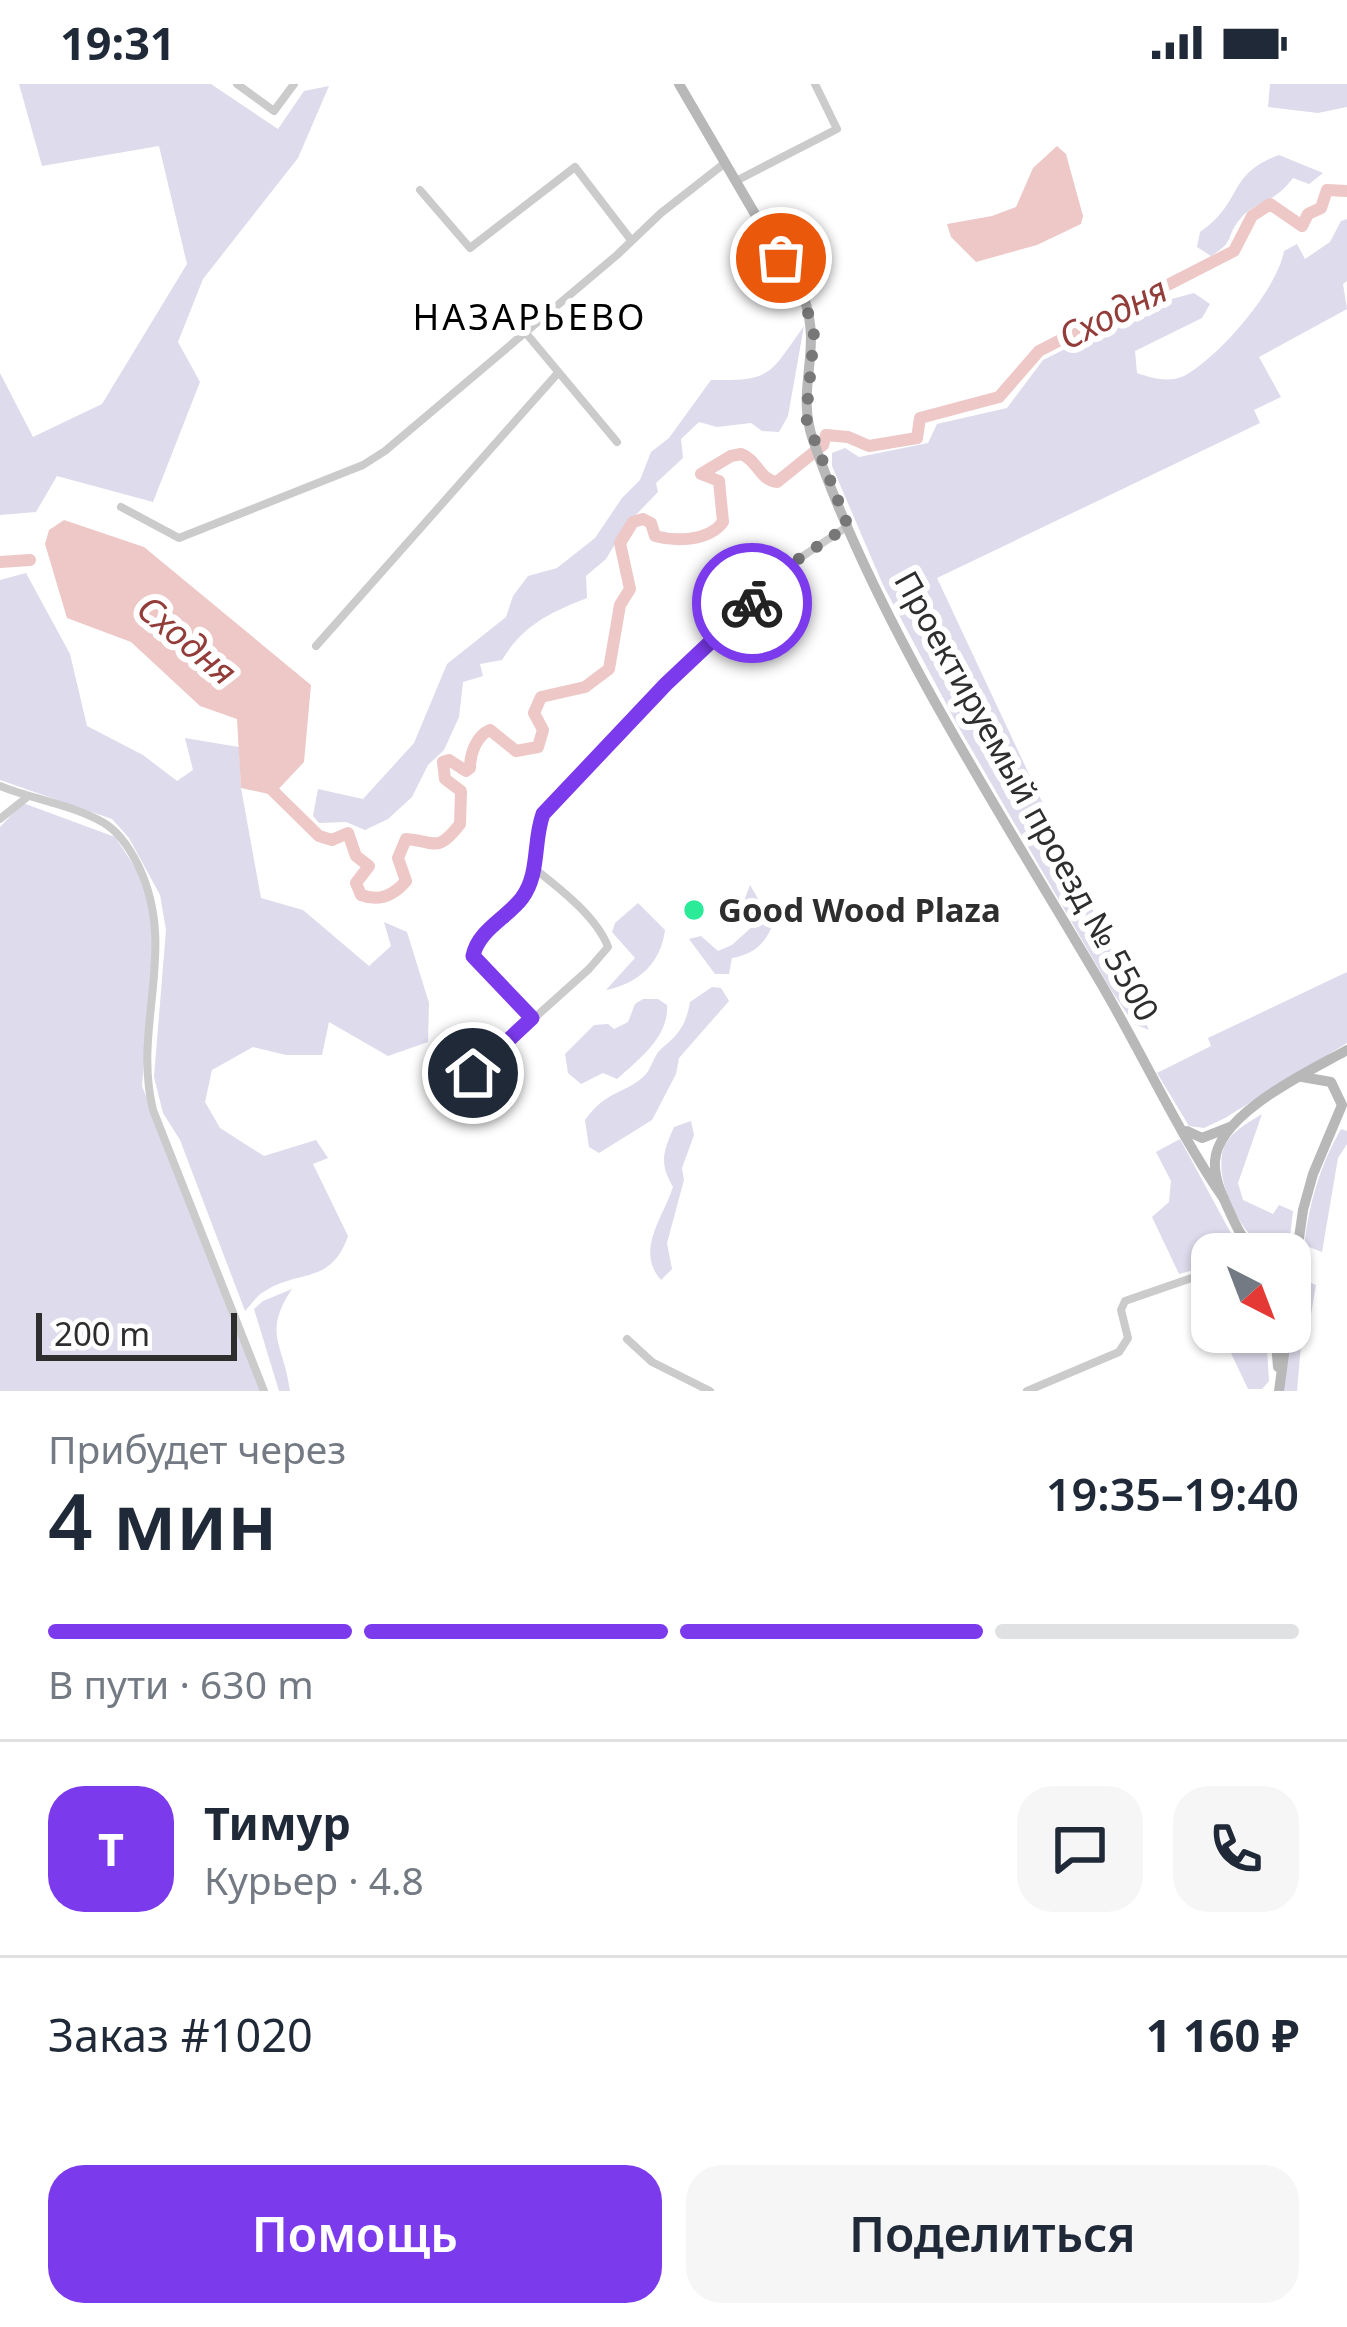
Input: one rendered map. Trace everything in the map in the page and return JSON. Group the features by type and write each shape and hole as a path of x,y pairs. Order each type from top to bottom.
{"street":[{"path":"237,84 274,111 294,84"},
{"name":"Проектируемый проезд № 5500","path":"679,84 804,298 814,335 805,399 814,444 848,526 921,674 1242,1233"},
{"path":"736,181 837,129 815,84"},
{"path":"121,507 179,538 362,465 385,451 725,164"},
{"path":"421,190 470,248 575,167 631,239"},
{"path":"525,332 617,442"},
{"path":"316,646 557,374"},
{"path":"532,1018 473,956 474,947 489,929 523,897 535,869 543,814 782,570 848,526"},
{"path":"0,786 108,825 124,841 147,884 158,931 146,1081 264,1391"},
{"path":"0,819 28,797"},
{"path":"473,1073 608,947 597,928 535,869"},
{"path":"1183,1127 1192,1137 1202,1138 1232,1125 1347,1050"},
{"path":"1299,1078 1330,1082 1344,1109 1313,1174 1300,1233"},
{"path":"1224,1198 1215,1162 1232,1125"},
{"path":"1027,1391 1119,1352 1128,1338 1121,1310 1125,1301 1191,1277"},
{"path":"627,1339 652,1362 710,1391"},
{"path":"1277,1353 1280,1390"},
{"path":"1280,1390 1284,1353"}],"shaded area":[{"path":"19,84 211,84 278,129 304,91 329,86 298,158 203,279 178,342 200,382 153,502 57,476 36,512 0,515 0,373 33,437 102,404 187,264 159,146 42,166"},
{"path":"1270,84 1347,84 1347,107 1318,113 1268,107"},
{"path":"1279,155 1323,173 1309,184 1293,178 1279,193 1246,213 1211,256 1197,247 1200,232 1214,221 1250,171"},
{"path":"1347,219 1347,281 1343,284 1347,309 1259,357 1281,397 1254,410 1260,423 937,578 1149,1030 1134,1024 1111,990 958,726 883,585 832,466 832,453 845,448 859,457 928,443 937,424 1007,408 1043,360 1157,303 1194,293 1210,304 1202,318 1135,351 1137,373 1166,379 1184,376 1213,354 1259,303 1284,251 1297,244 1305,259 1330,242 1341,221"},
{"path":"804,326 788,416 779,432 762,431 751,423 717,427 699,422 681,439 683,458 656,483 658,492 627,524 606,559 586,576 587,598 539,621 502,660 480,664 483,676 463,682 459,717 444,750 428,765 412,797 388,819 365,830 346,822 319,823 313,816 318,789 363,799 414,743 447,664 506,617 513,596 528,576 557,568 595,538 640,480 651,452 669,438 711,380 746,379 767,372"},
{"path":"26,573 70,654 87,726 143,755 177,781 193,770 185,738 239,747 241,788 261,898 303,910 369,966 391,946 384,922 407,932 429,1003 428,1042 388,1056 329,1022 322,1055 286,1055 253,1047 212,1070 205,1102 220,1128 264,1156 316,1140 328,1158 313,1164 348,1236 333,1262 265,1291 245,1311 180,1140 163,1113 154,1077 166,930 160,895 129,838 112,819 0,780 0,580"},
{"path":"23,803 115,837 137,870 156,922 142,1086 262,1391 0,1391 0,827"},
{"path":"750,885 773,924 758,947 732,958 729,974 715,974 689,939 701,936 718,951 732,945 754,925 744,901"},
{"path":"638,903 665,930 663,942 646,970 606,990 635,958 612,932 615,923"},
{"path":"1347,972 1347,1043 1225,1118 1204,1128 1189,1126 1157,1073 1211,1046 1208,1038"},
{"path":"712,987 721,988 729,1001 679,1058 676,1074 652,1120 599,1153 589,1147 585,1120 601,1102 646,1074 680,1029 690,1002"},
{"path":"658,999 667,1005 663,1027 643,1055 617,1079 603,1073 581,1084 568,1073 565,1054 594,1025 608,1024 614,1029 628,1022 635,1004"},
{"path":"1262,1114 1238,1183 1243,1200 1273,1214 1279,1205 1293,1211 1290,1233 1249,1233 1232,1207 1222,1158 1228,1140"},
{"path":"691,1121 694,1135 682,1168 684,1180 667,1243 672,1269 661,1280 650,1258 673,1187 664,1164 665,1151 674,1127"},
{"path":"1341,1129 1347,1131 1322,1252 1311,1248 1311,1233 1306,1233 1321,1171"},
{"path":"1180,1139 1231,1233 1191,1233 1191,1271 1179,1274 1152,1217 1169,1202 1171,1181 1156,1152"},
{"path":"292,1289 277,1328 290,1391 279,1391 254,1309"},
{"path":"1231,1353 1267,1353 1269,1381 1262,1389 1248,1389"},
{"path":"1288,1353 1300,1353 1297,1391 1282,1391"}],"water":[{"path":"1057,146 1066,154 1083,216 1081,224 1037,245 976,262 951,237 947,224 1016,207 1033,168"},
{"path":"64,520 144,547 311,685 304,762 273,795 241,788 237,719 200,706 131,642 67,618 45,544 49,530"}],"waterway":[{"name":"Сходня","path":"264,782 319,836 332,840 348,833 356,856 369,866 356,883 361,895 374,898 391,893 406,881 398,858 406,839 440,842 460,824 461,791 445,779 443,762 449,760 466,771 478,741 490,730 516,751 538,747 543,730 534,713 541,697 585,687 609,669 620,605 630,589 620,543 633,522 643,519 651,523 655,536 673,539 701,536 717,528 723,522 719,481 701,474 731,456 747,457 766,478 777,482 823,445 826,435 869,446 917,438 920,418 999,397 1039,351 1234,251 1252,216 1270,204 1302,226 1308,214 1321,208 1327,190 1347,191"},
{"name":"Сходня","path":"0,562 30,560"}],"way so far":[{"path":"752,603 782,570 848,526 806,418 814,335 804,298 781,258"}],"place":[{"name":"Good Wood Plaza","path":"694,910"}],"district":[{"name":"НАЗАРЬЕВО","path":"530,317"}],"route":[{"path":"473,1073 532,1018 473,956 474,947 489,929 523,897 535,869 543,814 666,684 752,603"}]}
